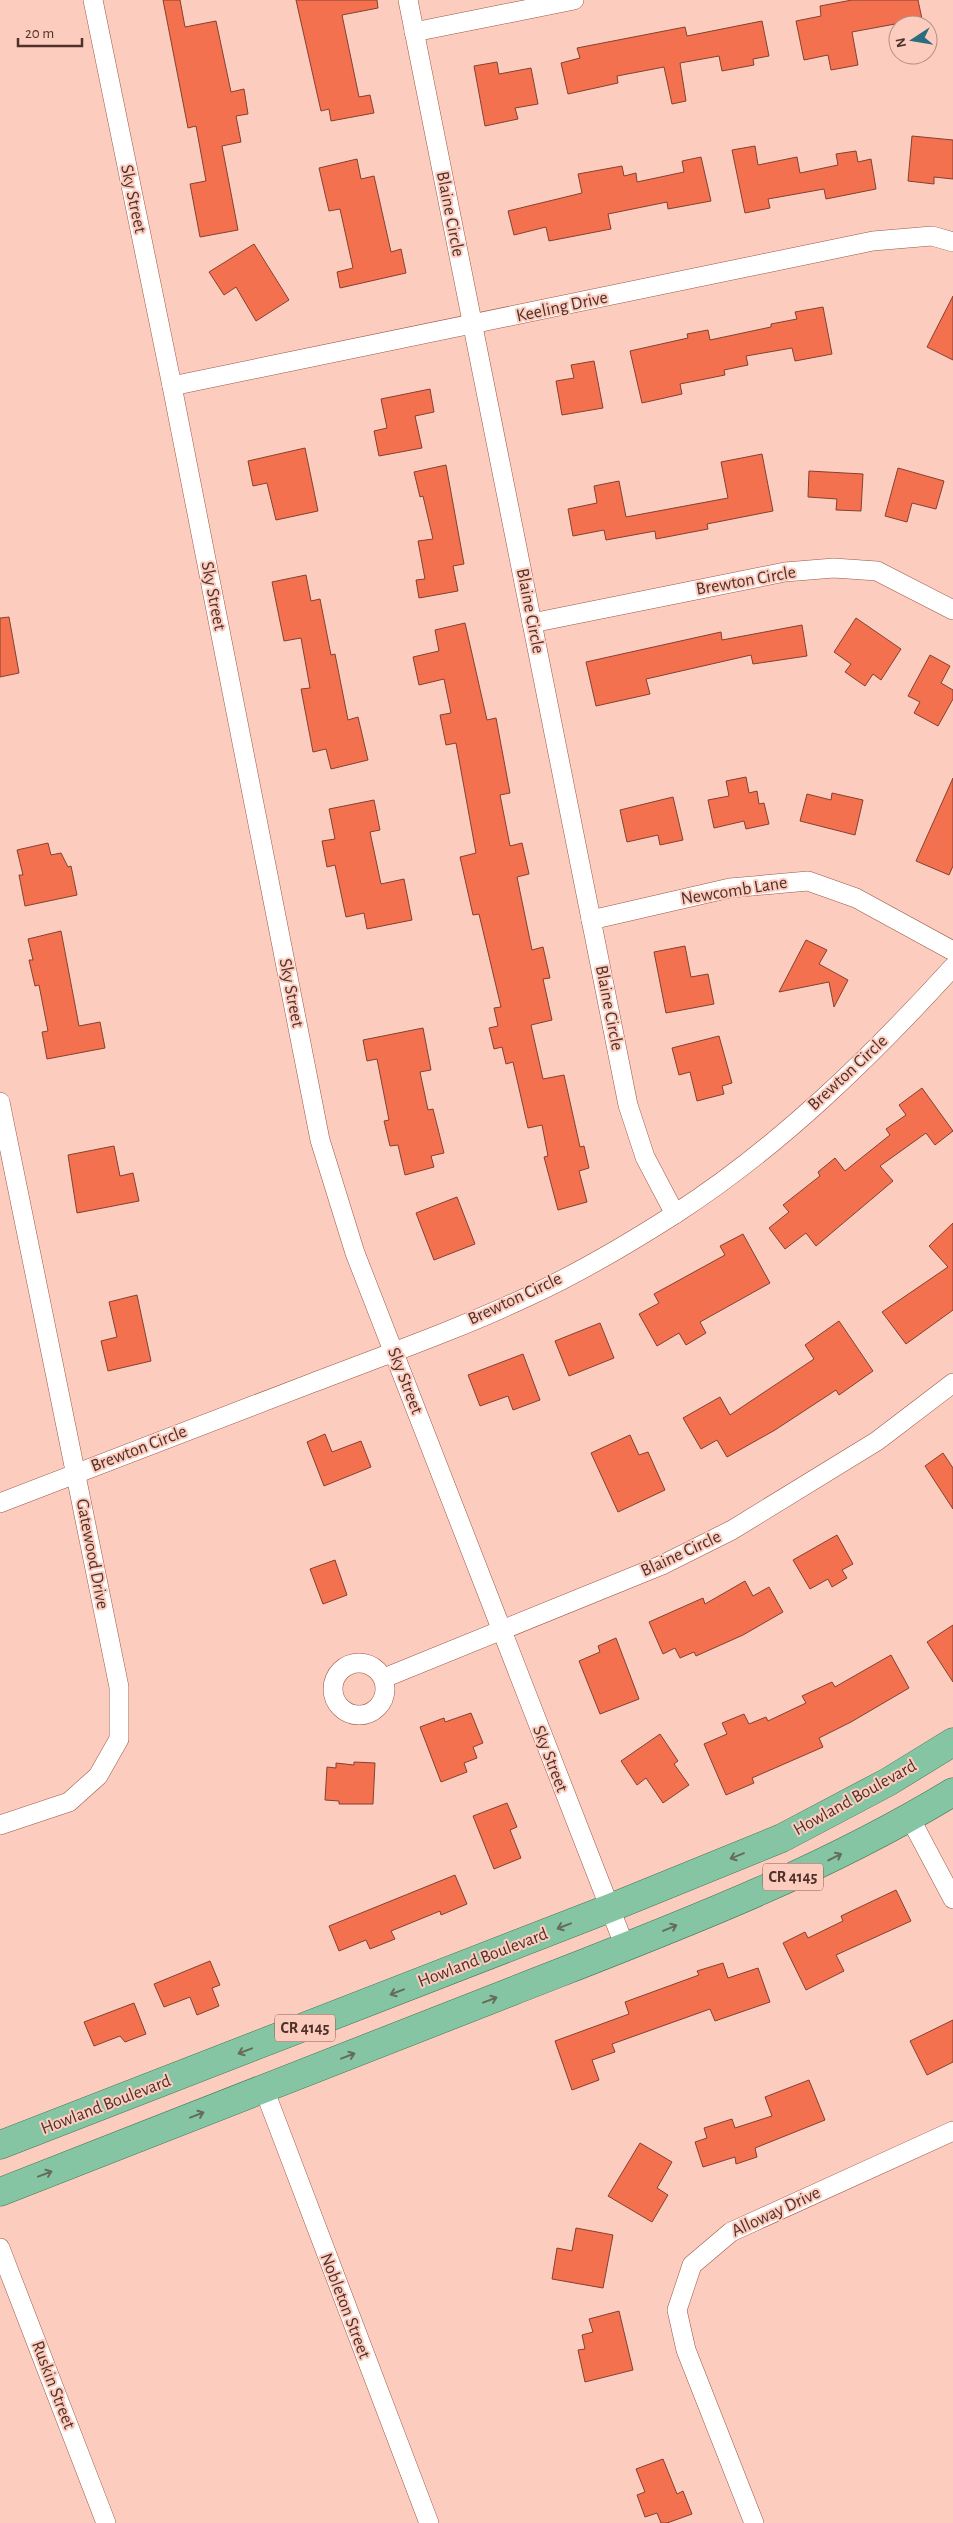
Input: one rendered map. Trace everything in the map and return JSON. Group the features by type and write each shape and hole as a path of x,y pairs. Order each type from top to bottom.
{"main road":[{"name":"Howland Boulevard","path":"0,2145 610,1908 782,1838 888,1782 953,1742"},
{"name":"CR 4145","path":"0,2192 625,1947 804,1872 910,1818 953,1792"}],"street":[{"name":"Sky Street","path":"93,0 172,386 320,1140 355,1253 500,1630 625,1947"},
{"name":"Blaine Circle","path":"408,0 628,1105 645,1157 675,1214"},
{"path":"414,32 574,0"},
{"name":"Keeling Drive","path":"172,386 873,242 932,236 953,242"},
{"name":"Brewton Circle","path":"532,623 785,572 834,568 877,571 953,610"},
{"name":"Newcomb Lane","path":"591,920 730,888 808,881 856,898 953,951"},
{"name":"Brewton Circle","path":"0,1503 394,1352 530,1296 615,1250 675,1214 740,1169 823,1098 900,1025 953,967"},
{"name":"Gatewood Drive","path":"0,1102 118,1687 118,1739 98,1776 69,1802 0,1825"},
{"name":"Blaine Circle","path":"384,1678 662,1565 732,1530 877,1441 953,1382"},
{"path":"910,1818 953,1899"},
{"name":"Nobleton Street","path":"264,2089 429,2523"},
{"name":"Alloway Drive","path":"754,2523 686,2350 677,2310 692,2265 731,2232 953,2131"},
{"name":"Ruskin Street","path":"0,2248 106,2523"}],"building":[{"path":"163,0 180,0 185,27 216,21 231,92 244,89 248,114 236,116 241,142 222,146 238,230 200,237 190,184 206,181 196,126 188,128"},
{"path":"296,0 377,0 378,8 342,15 359,97 370,95 374,113 331,121 329,109 321,111"},
{"path":"852,0 918,0 921,15 888,15 888,25 852,32 858,65 831,70 828,55 804,60 796,21 821,16 820,6"},
{"path":"762,21 769,56 753,59 754,65 722,71 719,56 680,63 686,101 672,104 664,67 617,76 618,83 568,94 561,63 580,58 577,48 685,27 687,36"},
{"path":"497,62 499,74 531,68 538,104 515,108 518,119 485,126 474,66"},
{"path":"912,136 953,140 953,179 934,177 934,184 908,181"},
{"path":"755,146 758,165 797,157 800,173 838,165 836,154 856,151 858,162 871,159 876,189 826,199 824,189 768,199 770,208 745,213 732,150"},
{"path":"701,157 711,201 668,209 667,202 608,214 611,229 549,241 546,227 514,235 508,211 582,193 578,174 622,166 624,176 636,173 637,182 684,172 682,161"},
{"path":"357,159 361,179 374,176 391,252 401,249 406,273 340,288 337,272 353,268 340,209 329,211 319,168"},
{"path":"254,244 289,300 256,321 236,287 224,295 209,272"},
{"path":"953,296 953,360 927,347"},
{"path":"823,307 832,354 795,361 792,348 746,356 748,365 724,370 725,375 680,384 682,394 642,403 630,351 688,338 687,334 708,330 710,340 771,327 771,324 797,319 795,312"},
{"path":"594,361 603,408 562,415 556,381 574,378 571,365"},
{"path":"430,389 434,412 415,416 422,448 379,456 374,431 387,428 381,399"},
{"path":"305,448 318,511 276,520 267,483 253,486 248,461"},
{"path":"762,454 773,511 707,524 708,529 656,539 655,531 606,540 604,530 573,536 568,509 597,503 594,486 619,481 626,517 728,498 721,462"},
{"path":"446,465 464,564 453,566 458,591 419,598 416,580 425,579 418,541 433,539 423,496 420,497 414,472"},
{"path":"898,468 944,481 936,509 912,503 907,522 885,516"},
{"path":"809,471 863,474 861,511 836,510 837,499 808,497"},
{"path":"306,575 311,601 320,599 331,655 335,654 348,720 358,717 368,760 331,769 326,749 313,752 301,689 310,688 301,638 284,641 272,582"},
{"path":"9,617 19,673 0,677 0,618"},
{"path":"856,618 901,649 881,680 873,674 865,686 845,672 851,664 834,652"},
{"path":"465,623 487,720 496,718 510,793 500,795 510,846 522,843 529,874 517,877 532,950 543,947 550,978 543,979 552,1020 531,1025 543,1079 564,1075 580,1147 584,1146 589,1168 579,1171 587,1202 558,1210 544,1157 548,1156 542,1125 528,1128 513,1062 506,1064 502,1047 494,1049 489,1028 498,1026 494,1008 501,1007 479,914 473,915 460,857 476,853 456,743 446,745 440,715 451,713 444,679 419,685 413,657 439,651 435,630"},
{"path":"802,625 807,656 753,664 751,655 646,679 650,694 596,706 586,662 721,632 722,640"},
{"path":"930,655 950,666 941,683 953,690 953,699 938,726 914,713 920,702 908,696"},
{"path":"746,777 749,793 757,791 759,804 764,803 769,824 746,829 744,821 714,828 708,800 729,796 726,781"},
{"path":"953,778 953,866 949,875 916,861"},
{"path":"832,793 863,800 855,835 800,821 807,794 831,800"},
{"path":"673,797 683,840 660,845 658,835 627,842 620,810"},
{"path":"374,800 380,830 370,832 381,884 404,879 412,920 367,929 364,913 346,917 335,865 327,867 322,841 335,839 329,809"},
{"path":"48,843 51,855 61,853 68,867 71,866 77,895 25,906 19,875 23,875 17,850"},
{"path":"61,931 79,1026 100,1022 105,1048 47,1059 42,1032 48,1031 39,985 35,986 29,960 33,960 28,939"},
{"path":"806,940 827,950 819,964 848,980 834,1007 829,982 779,992"},
{"path":"685,946 691,977 708,974 714,1004 666,1013 654,952"},
{"path":"423,1028 431,1070 420,1072 428,1110 433,1109 444,1153 431,1156 434,1167 405,1175 398,1145 390,1146 384,1121 389,1120 377,1059 367,1061 363,1040"},
{"path":"719,1036 732,1083 722,1086 724,1094 697,1101 690,1072 679,1075 672,1048"},
{"path":"922,1088 953,1131 935,1145 926,1133 880,1166 893,1181 816,1246 806,1233 785,1249 769,1228 789,1212 783,1205 820,1176 818,1172 835,1158 845,1171 890,1135 886,1129 906,1115 899,1105"},
{"path":"114,1146 120,1176 133,1173 139,1201 77,1213 68,1155"},
{"path":"457,1197 475,1244 434,1260 416,1213"},
{"path":"953,1223 953,1310 906,1344 882,1312 948,1267 929,1246"},
{"path":"743,1234 770,1283 700,1322 706,1333 686,1345 679,1333 657,1346 639,1314 659,1303 654,1294 725,1255 720,1246"},
{"path":"137,1295 151,1361 108,1371 101,1341 117,1337 109,1302"},
{"path":"839,1321 873,1371 839,1395 836,1390 775,1430 727,1457 717,1440 701,1449 683,1418 720,1397 730,1415 814,1359 805,1345"},
{"path":"600,1323 614,1358 569,1376 555,1341"},
{"path":"523,1354 540,1400 513,1410 508,1396 480,1406 468,1375"},
{"path":"325,1434 332,1452 361,1441 371,1467 324,1486 307,1442"},
{"path":"630,1435 639,1455 648,1452 665,1490 618,1512 591,1453"},
{"path":"943,1453 953,1468 953,1509 925,1466"},
{"path":"837,1535 853,1564 842,1570 847,1578 832,1587 828,1579 810,1589 793,1560"},
{"path":"335,1560 347,1595 323,1604 310,1569"},
{"path":"745,1581 753,1596 769,1587 783,1612 743,1635 696,1656 694,1652 680,1658 675,1648 663,1654 649,1622 703,1598 705,1604"},
{"path":"953,1625 953,1682 927,1642"},
{"path":"616,1638 639,1699 600,1714 579,1661 600,1652 598,1646"},
{"path":"891,1655 909,1688 851,1722 819,1738 823,1747 752,1778 754,1783 726,1795 704,1744 727,1734 722,1723 744,1714 749,1724 766,1717 768,1721 806,1703 802,1696 832,1682 835,1687"},
{"path":"471,1713 483,1743 473,1747 477,1758 464,1763 467,1772 441,1782 420,1727 444,1718 445,1722"},
{"path":"660,1734 678,1761 674,1764 689,1785 663,1803 646,1778 637,1785 621,1761"},
{"path":"354,1762 375,1763 373,1804 339,1804 339,1801 325,1800 327,1767 336,1768 336,1763 354,1765"},
{"path":"507,1803 517,1827 510,1830 521,1858 494,1869 473,1816"},
{"path":"455,1875 467,1904 441,1915 440,1911 391,1931 395,1939 370,1949 366,1940 339,1951 329,1926"},
{"path":"896,1890 911,1921 836,1955 844,1971 806,1990 783,1943 805,1932 808,1938 843,1921 841,1916"},
{"path":"210,1961 220,1985 212,1988 219,2006 197,2015 190,1997 164,2007 154,1984"},
{"path":"723,1963 728,1978 758,1968 770,2002 715,2021 710,2009 612,2044 615,2052 592,2060 599,2080 572,2090 555,2041 629,2014 625,2002 699,1975 697,1971"},
{"path":"134,2003 146,2034 125,2042 120,2036 94,2046 84,2022"},
{"path":"953,2020 953,2062 927,2075 910,2041"},
{"path":"809,2080 825,2120 755,2148 757,2157 736,2164 735,2157 703,2167 695,2142 707,2138 704,2128 732,2119 735,2128 772,2116 765,2097"},
{"path":"640,2143 672,2162 657,2188 668,2195 652,2222 608,2196"},
{"path":"576,2228 613,2235 603,2288 552,2279 557,2248 572,2251"},
{"path":"619,2311 633,2370 585,2382 578,2350 585,2349 582,2335 593,2332 589,2319"},
{"path":"663,2459 677,2494 683,2491 692,2514 667,2523 661,2523 657,2513 645,2517 637,2495 645,2492 636,2469"}]}
